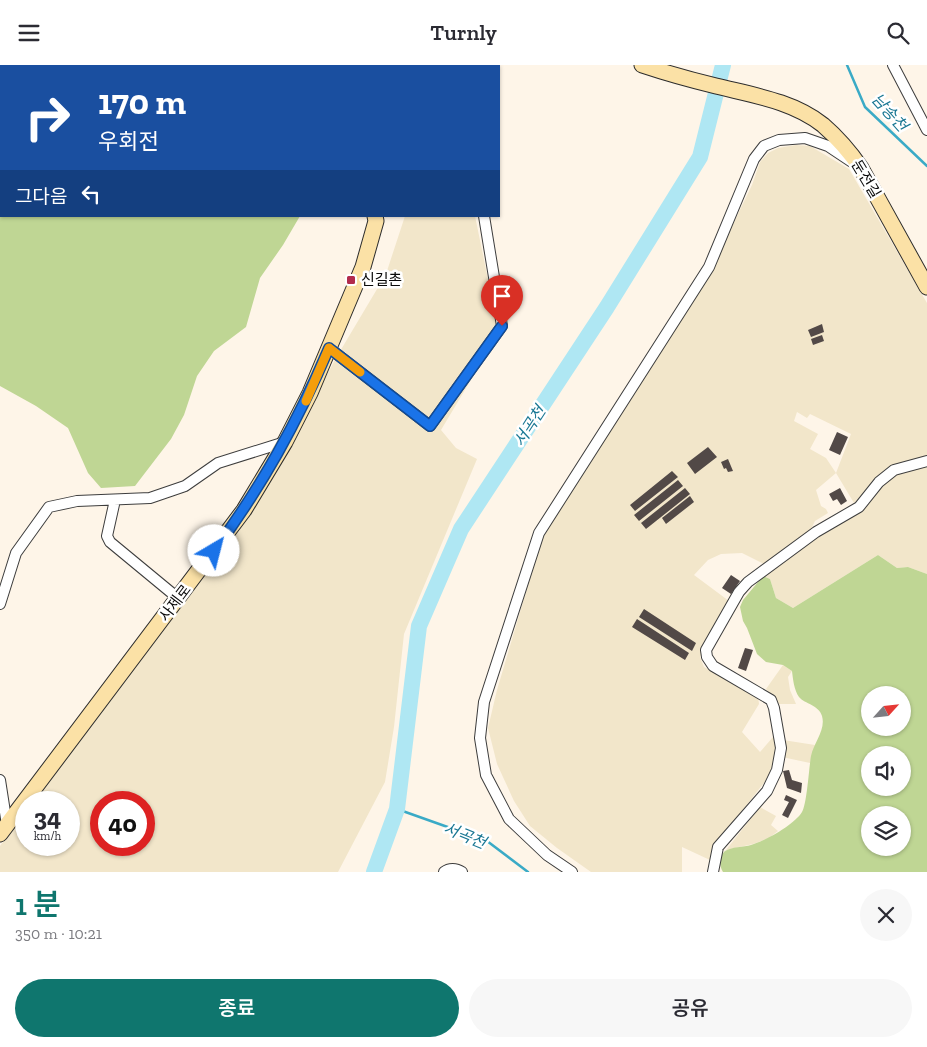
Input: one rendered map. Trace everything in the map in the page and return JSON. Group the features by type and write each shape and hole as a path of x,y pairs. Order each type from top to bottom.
{"street":[{"name":"둔전길","path":"642,65 676,76 774,100 822,124 850,152 861,168 927,287"},
{"path":"894,65 927,129"},
{"path":"572,872 547,855 509,819 486,775 480,738 484,702 539,533 709,267 754,159 764,146 779,140 805,138 828,146 861,168"},
{"name":"사제로","path":"3,829 179,599 244,510 286,442 310,393 363,267 376,221 375,217"},
{"path":"329,348 430,426 502,326 484,217"},
{"path":"0,604 16,553 49,507 77,501 150,498 184,486 218,463 286,442"},
{"path":"713,872 718,847 767,791 776,770 781,748 771,700 713,666 707,657 706,650 739,592 748,582 816,532 859,507 879,482 894,470 927,461"},
{"path":"115,499 107,536 110,542 179,599"},
{"path":"0,780 3,829"},
{"path":"444,872 448,869 462,872"}],"shaded area":[{"path":"796,145 810,146 849,169 927,303 927,455 899,465 874,480 854,503 836,473 816,490 821,506 828,513 815,521 810,531 766,565 742,553 721,554 708,560 694,575 729,601 700,657 704,667 758,696 759,704 742,732 760,752 773,737 777,742 775,762 767,779 713,848 710,860 682,847 682,872 591,872 530,826 514,801 497,764 488,728 497,690 543,534 705,282 752,185 760,162 768,153 778,148","holes":["797,412 807,418 810,414 851,434 836,473 826,458 810,449 818,434 794,421"]},
{"path":"405,217 475,217 499,333 441,430 456,448 477,459 404,634 394,727 385,782 338,872 0,872 0,846 15,826 15,856 80,856 80,791 41,791 271,477 336,358 386,274"},
{"path":"927,465 927,574 908,567 897,568 878,555 793,608 776,598 770,579 763,576 891,476"},
{"path":"783,665 792,671 788,677 790,690 796,704 779,704 766,689"},
{"path":"783,740 815,745 810,763 782,757"},
{"path":"760,807 776,816 771,825 778,831 769,838 753,844 726,850"}],"green space":[{"path":"0,217 299,217 260,278 246,327 214,351 197,376 184,415 171,439 135,486 101,488 88,473 68,428 36,406 0,386"},
{"path":"878,555 897,568 908,567 927,574 927,872 723,872 720,864 725,851 764,840 793,822 802,812 807,794 812,751 821,731 823,721 818,709 797,694 792,671 783,665 766,662 757,654 743,621 740,607 743,600 763,576 770,579 776,598 793,608"}],"building":[{"path":"822,324 824,332 811,337 808,330"},
{"path":"822,335 824,341 813,345 811,339"},
{"path":"837,432 848,437 840,455 829,450"},
{"path":"708,447 717,457 695,474 687,463"},
{"path":"728,459 733,471 728,472 726,468 724,469 721,462"},
{"path":"672,471 678,477 635,511 630,505"},
{"path":"678,480 683,486 639,521 634,515"},
{"path":"685,488 690,494 646,529 641,523"},
{"path":"840,488 847,501 841,505 837,499 833,501 829,494"},
{"path":"690,496 694,502 666,524 662,518"},
{"path":"731,575 740,581 731,594 722,588"},
{"path":"644,609 696,643 692,651 639,617"},
{"path":"637,619 689,653 685,660 632,627"},
{"path":"745,648 753,650 746,671 738,668"},
{"path":"789,770 792,780 802,783 801,793 787,788 783,771"},
{"path":"786,795 797,800 788,818 782,815 789,802 784,800"}],"waterway":[{"name":"서곡천","path":"374,872 397,809 419,626 461,529 607,307 700,157 723,65"},
{"name":"남송천","path":"847,65 865,107 927,166"},
{"name":"서곡천","path":"397,809 487,841 528,872"}],"slow traffic":[{"path":"306,401 329,348 360,372"}],"place":[{"name":"신길촌","path":"351,280"}],"route":[{"path":"214,551 244,510 286,442 329,348 430,426 502,326"}]}
